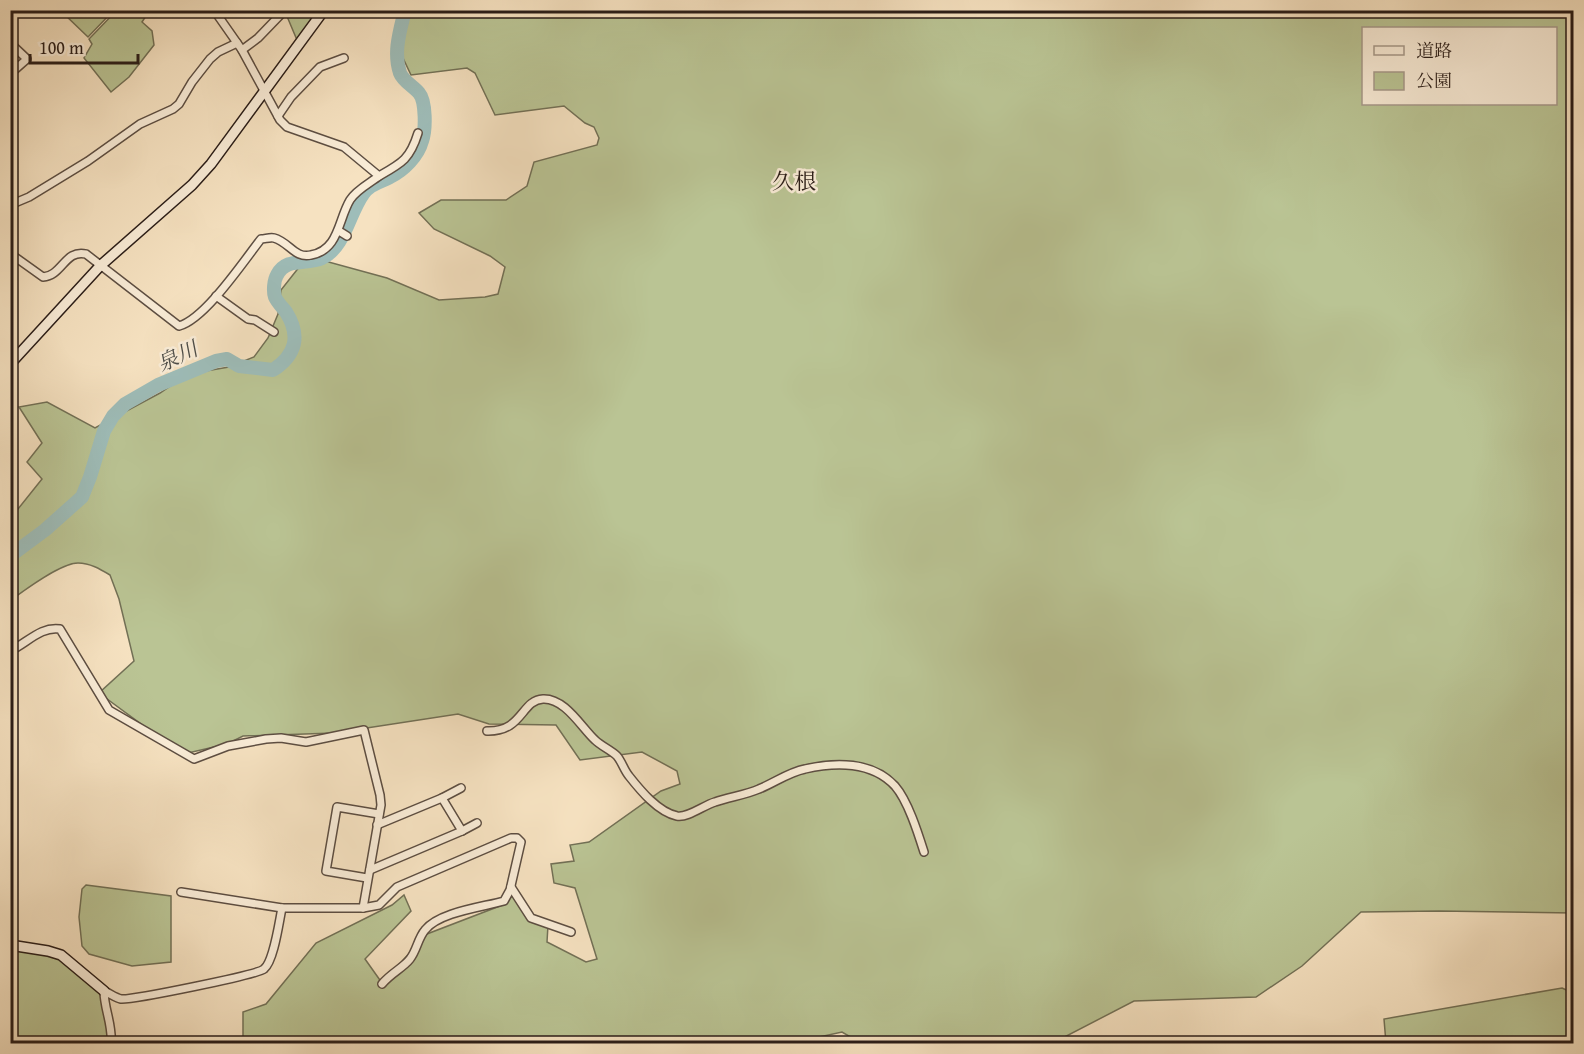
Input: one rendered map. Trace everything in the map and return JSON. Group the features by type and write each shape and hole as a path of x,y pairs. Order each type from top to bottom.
{"street":[{"path":"213,10 239,46 278,116 287,127 344,147 379,176"},
{"path":"10,364 100,266 192,185 211,164 324,10"},
{"path":"10,205 29,197 88,161 140,124 173,109 179,104 210,59 218,52 239,46 248,47 282,11"},
{"path":"10,43 27,59 10,74"},
{"path":"278,116 291,97 320,67 344,58"},
{"path":"10,256 15,257 43,277 53,275 70,256 78,252 86,254 179,326 187,324 216,296 261,239 273,237 285,243 296,254 304,256 313,255 330,244 339,231 353,196 379,176 403,163 413,150 418,133"},
{"path":"339,231 347,236"},
{"path":"216,296 248,319 255,320 274,332"},
{"path":"10,651 45,630 60,629 110,710 194,759 228,746 266,739 280,738 306,742 364,730 380,795 379,814 363,908"},
{"path":"487,731 499,731 510,727 533,701 544,698 556,703 573,714 595,741 617,756 628,776 656,805 676,816 683,816 737,794 756,791 803,769 849,764 865,767 895,786 919,835 924,852"},
{"path":"377,825 461,788"},
{"path":"442,798 462,831"},
{"path":"379,814 337,807 326,871 369,874 477,823"},
{"path":"181,892 282,908 363,908 379,905 397,887 511,838 516,838 521,842 511,886 504,901 450,915 429,925 423,932 410,960 396,969 382,984"},
{"path":"511,886 531,918 571,932"},
{"path":"10,945 61,955 104,991 121,999 259,973 266,968 270,958 282,908"},
{"path":"104,991 104,1005 112,1032 111,1044"}],"green space":[{"path":"117,10 148,13 142,22 152,31 154,45 129,77 111,92 84,58 92,44 89,39"},
{"path":"56,11 113,11 88,37 64,14"},
{"path":"289,11 320,11 297,40 286,14"},
{"path":"402,11 1573,11 1573,913 1361,912 1302,966 1256,997 1134,1001 1053,1043 861,1043 842,1032 787,1044 243,1043 243,1012 266,1004 316,943 392,905 404,895 411,911 365,959 382,983 427,934 505,904 513,895 528,918 548,925 547,942 586,962 597,959 575,888 554,883 551,864 574,861 570,845 589,842 661,791 680,784 677,771 642,752 580,760 556,725 489,724 458,714 334,733 243,736 227,744 188,753 148,729 99,693 134,661 119,599 110,575 87,564 71,564 44,577 11,600 10,519 42,479 27,462 42,443 19,407 47,402 95,428 160,393 188,374 229,367 254,357 268,338 278,314 281,290 300,266 325,261 387,278 439,300 498,294 505,267 490,256 434,229 419,213 441,200 506,200 527,186 534,162 597,145 599,138 594,127 585,123 564,106 495,115 475,73 467,68 411,75 403,58 400,16"},
{"path":"86,885 171,896 171,962 132,966 89,954 82,946 79,917 82,889"},
{"path":"13,949 60,957 87,980 101,995 109,1035 108,1043 11,1043 10,959"},
{"path":"1562,988 1573,993 1573,1043 1386,1043 1384,1019"}],"waterway":[{"name":"泉川","path":"10,556 45,530 82,497 104,431 113,416 125,404 158,385 216,361 227,359 239,366 273,370 287,358 295,337 291,321 275,297 274,286 277,275 286,266 316,260 330,253 341,238 358,202 366,191 405,166 414,157 422,141 425,116 423,102 419,93 401,76 398,65 398,42 405,10"}],"district":[{"name":"久根","path":"794,181"}]}
